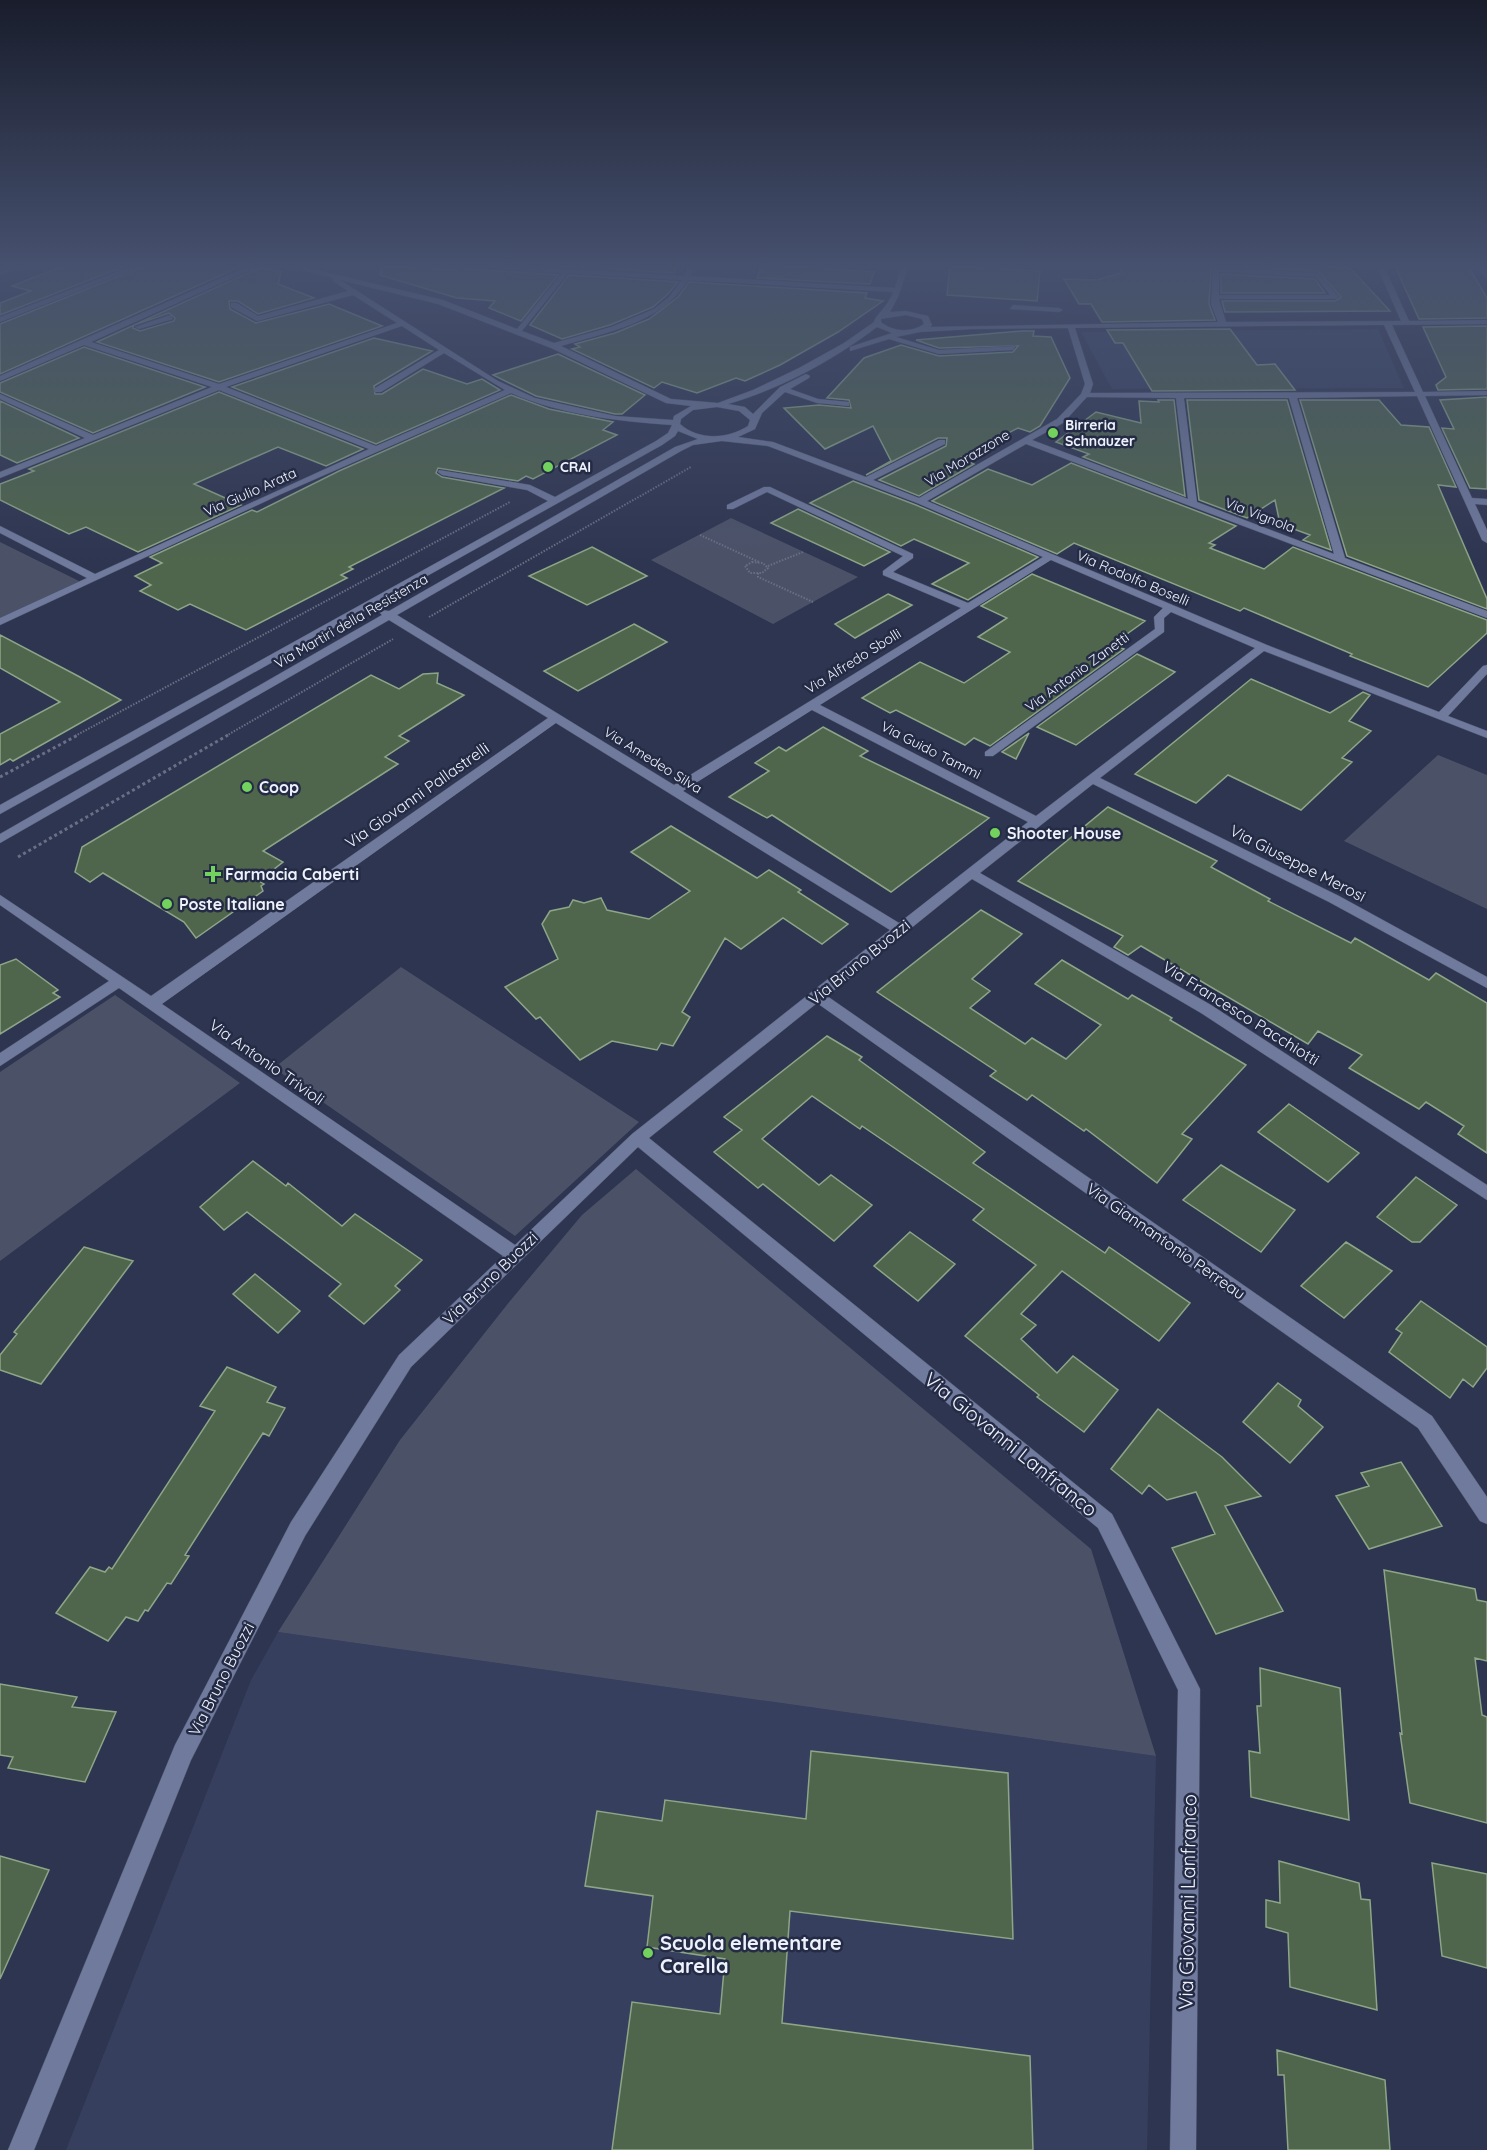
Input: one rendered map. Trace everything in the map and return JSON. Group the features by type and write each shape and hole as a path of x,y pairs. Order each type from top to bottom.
{"street":[{"path":"0,379 33,364"},
{"path":"151,364 219,387 378,450"},
{"path":"0,475 219,387 285,364"},
{"path":"378,390 420,364"},
{"path":"466,364 495,383 533,400 615,418 676,423"},
{"path":"592,364 669,401 742,409 754,421 770,444"},
{"path":"676,423 685,411 739,399 808,364"},
{"path":"721,438 741,434 754,421 759,410 783,389 825,364"},
{"path":"1083,364 1089,384 1085,395 1292,396 1487,393"},
{"path":"1406,364 1487,540"},
{"path":"783,389 817,401 846,404"},
{"name":"Via Giulio Arata","path":"0,622 276,493 512,390"},
{"name":"Via Morazzone","path":"920,501 1060,421 1085,395"},
{"path":"0,396 93,438"},
{"path":"1180,396 1193,504"},
{"path":"1292,396 1341,560"},
{"path":"669,401 676,409 676,423"},
{"name":"Via Rodolfo Boselli","path":"676,423 690,435 770,444 867,480 1263,647 1487,735"},
{"name":"Via Martiri della Resistenza","path":"0,810 664,440 675,431 676,423"},
{"name":"Via Martiri della Resistenza","path":"0,839 684,446 721,438"},
{"name":"Via Vignola","path":"1024,440 1487,615"},
{"path":"867,480 942,442"},
{"path":"442,472 533,490 555,501"},
{"path":"730,507 767,489 910,556 886,573 968,607"},
{"path":"1470,501 1487,502"},
{"path":"513,525 534,533"},
{"path":"0,530 95,578"},
{"name":"Via Alfredo Sbolli","path":"674,791 1049,557"},
{"name":"Via Amedeo Silva","path":"370,604 900,930"},
{"name":"Via Antonio Zanetti","path":"988,754 1160,630 1159,617 1169,608"},
{"name":"Via Bruno Buozzi","path":"21,2150 183,1753 298,1529 405,1361 514,1254 638,1138 1036,821 1263,647"},
{"path":"1440,717 1487,668"},
{"name":"Via Guido Tammi","path":"811,705 1036,821"},
{"name":"Via Giovanni Pallastrelli","path":"151,1004 556,718"},
{"name":"Via Giuseppe Merosi","path":"1092,779 1334,899 1487,983"},
{"name":"Via Francesco Pacchiotti","path":"971,873 1206,1009 1487,1193"},
{"name":"Via Antonio Trivioli","path":"0,899 514,1254"},
{"path":"0,1060 118,981"},
{"name":"Via Giannantonio Perreau","path":"817,996 1425,1422 1487,1514"},
{"name":"Via Giovanni Lanfranco","path":"638,1138 1105,1521 1189,1689 1184,2150"}],"path":[{"path":"429,618 691,467"},
{"path":"0,777 533,490"},
{"path":"700,535 768,566 773,566 803,552"},
{"path":"759,562 745,566 748,571 758,573 765,572 768,566"},
{"path":"758,573 758,577 813,602"},
{"path":"18,857 401,634"}],"shaded area":[{"path":"1099,364 1394,364 1404,388 1112,389"},
{"path":"731,518 858,577 773,624 651,560"},
{"path":"0,542 83,583 0,623"},
{"path":"1438,755 1487,775 1487,909 1344,841"},
{"path":"401,967 639,1122 515,1236 274,1068"},
{"path":"115,995 240,1083 0,1261 0,1072"},
{"path":"636,1169 1091,1549 1156,1756 278,1632 400,1440 510,1301 582,1215"},
{"name":"Scuola elementare Carella","path":"278,1632 1156,1756 1147,2150 66,2150 251,1680"}],"building":[{"path":"0,364 22,364 0,374"},
{"path":"44,364 136,364 205,387 93,433 0,392 0,383"},
{"path":"165,364 270,364 219,382"},
{"path":"298,364 410,364 374,386 375,394 382,394 423,369 467,384 482,379 500,390 376,444 232,387"},
{"path":"526,364 580,364 645,395 622,414 615,414 536,396 493,375"},
{"path":"604,364 781,364 745,381 736,378 697,393 662,382 654,388"},
{"path":"858,364 1064,364 1070,378 1040,426 1030,432 1018,428 960,458 974,464 919,496 879,480 946,446 947,438 938,438 866,475 891,461 873,426 825,449 784,408 819,405 851,408 849,400 827,398"},
{"path":"1136,364 1275,364 1295,390 1152,391"},
{"path":"1440,364 1487,364 1487,389 1438,390 1436,385 1446,377"},
{"path":"219,392 363,449 326,466 278,447 194,484 241,505 138,552 86,527 69,534 0,500 0,484 34,471 29,469"},
{"path":"511,395 549,409 613,422 603,430 617,435 533,479 526,476 518,481 438,468 436,473 442,477 504,488 349,567 353,569 341,575 347,578 246,630 190,604 178,610 140,591 151,585 135,576 162,563 150,557 252,510 257,512 339,471"},
{"path":"1487,397 1487,489 1470,488 1442,428 1454,429 1440,400"},
{"path":"1158,400 1174,400 1185,496 1083,457 1089,454 1056,442 1096,412 1141,423 1139,401 1159,402"},
{"path":"1187,400 1287,400 1331,550 1303,540 1310,535 1280,524 1275,500 1247,518 1199,500"},
{"path":"1300,400 1379,400 1401,425 1429,427 1456,487 1438,485 1487,599 1487,609 1347,556"},
{"path":"0,401 79,438 17,463 0,455"},
{"path":"1071,463 1236,526 1209,543 1215,545 1210,548 1264,569 1293,547 1487,620 1487,633 1428,687 1350,656 1352,654 1244,608 1240,611 1074,543 1057,554 932,501 988,469 1032,485"},
{"path":"853,481 1038,557 968,600 932,584 969,563 914,539 901,546 810,503"},
{"path":"798,509 890,552 864,566 771,523"},
{"path":"592,547 647,576 587,605 529,576"},
{"path":"1032,574 1145,621 1113,644 1124,649 990,746 974,738 965,745 896,710 890,713 862,698 920,662 964,683 1010,652 978,637 1007,618 981,606"},
{"path":"888,594 912,605 855,638 835,624"},
{"path":"634,624 667,642 578,691 544,671"},
{"path":"0,635 121,700 13,761 10,759 0,765 0,734 60,702 0,668"},
{"path":"1137,654 1175,672 1076,745 1037,727"},
{"path":"438,673 437,683 464,695 399,736 409,741 385,757 398,764 263,851 283,862 259,881 264,884 261,886 263,891 196,938 184,922 103,873 90,882 75,872 82,847 371,675 399,689 423,674"},
{"path":"1251,679 1330,713 1363,692 1370,695 1349,721 1371,731 1342,758 1352,762 1301,810 1228,775 1196,803 1135,774"},
{"path":"823,727 868,751 860,756 989,818 891,892 772,815 767,818 729,797 769,771 755,763 779,747 786,751"},
{"path":"1029,733 1016,759 1002,752"},
{"path":"1108,807 1217,861 1211,867 1270,899 1268,901 1351,943 1355,938 1429,980 1436,973 1487,1003 1487,1153 1458,1134 1464,1126 1426,1102 1419,1109 1349,1068 1362,1055 1318,1031 1308,1044 1141,946 1128,955 1114,947 1123,936 1018,881"},
{"path":"671,826 757,878 769,870 848,924 822,944 783,918 741,949 725,938 682,1012 690,1017 673,1046 661,1043 657,1050 612,1041 580,1060 540,1017 536,1019 505,987 558,959 542,924 550,911 569,907 573,900 584,903 601,898 607,910 649,919 690,891 631,852"},
{"path":"981,910 1022,934 972,979 990,991 970,1008 1025,1044 1032,1038 1066,1059 1101,1025 1035,984 1062,960 1128,999 1132,995 1246,1065 1182,1134 1192,1139 1157,1183 1086,1129 1084,1131 1032,1095 1027,1100 990,1076 996,1071 877,992"},
{"path":"16,959 58,990 53,993 60,997 0,1034 0,965"},
{"path":"827,1036 862,1057 859,1060 985,1152 973,1163 1105,1253 1109,1247 1190,1303 1159,1341 1062,1271 1021,1314 1036,1325 1021,1339 1057,1373 1073,1356 1118,1390 1084,1432 1037,1397 1039,1395 965,1336 1036,1265 973,1220 984,1209 862,1126 860,1129 812,1096 762,1139 819,1185 831,1175 872,1205 834,1241 763,1184 758,1188 714,1152 742,1130 724,1117"},
{"path":"1289,1104 1359,1153 1328,1182 1258,1132"},
{"path":"253,1161 286,1186 288,1183 342,1226 355,1214 422,1260 395,1286 400,1290 364,1324 329,1296 341,1284 247,1212 224,1230 200,1207"},
{"path":"1221,1165 1295,1210 1261,1252 1183,1200"},
{"path":"1416,1177 1457,1205 1420,1242 1412,1242 1377,1217"},
{"path":"910,1232 955,1264 918,1301 874,1266"},
{"path":"1346,1242 1392,1271 1344,1318 1301,1286"},
{"path":"84,1247 133,1261 41,1384 0,1370 0,1355 17,1334 14,1332"},
{"path":"255,1274 300,1311 278,1333 233,1294"},
{"path":"1421,1301 1487,1347 1487,1368 1473,1387 1463,1379 1450,1398 1389,1352 1402,1333 1396,1329"},
{"path":"227,1367 276,1387 267,1402 285,1408 269,1436 263,1433 185,1555 189,1556 171,1584 167,1583 148,1611 145,1610 138,1621 126,1617 108,1641 56,1613 90,1567 105,1572 109,1567 112,1569 215,1411 200,1406"},
{"path":"1278,1383 1301,1400 1298,1406 1323,1427 1290,1463 1243,1422"},
{"path":"1158,1409 1222,1457 1261,1496 1225,1506 1283,1611 1216,1634 1172,1548 1215,1534 1196,1492 1167,1500 1149,1485 1142,1494 1111,1469"},
{"path":"1401,1462 1442,1526 1369,1549 1336,1496 1369,1486 1361,1473"},
{"path":"1384,1570 1475,1589 1477,1600 1487,1602 1487,1661 1475,1658 1482,1715 1487,1717 1487,1823 1410,1803 1400,1733 1402,1734"},
{"path":"1260,1668 1340,1688 1349,1820 1251,1797 1249,1751 1260,1753 1257,1706 1261,1706"},
{"path":"0,1684 77,1697 72,1707 116,1712 85,1782 8,1768 13,1757 0,1755"},
{"path":"811,1751 1008,1773 1013,1939 790,1911 782,2023 1030,2056 1033,2150 612,2150 632,2002 720,2014 725,1959 647,1947 653,1896 585,1886 597,1811 662,1821 665,1800 806,1819"},
{"path":"0,1856 49,1870 0,1979"},
{"path":"1279,1861 1359,1883 1361,1899 1370,1900 1377,2010 1290,1987 1288,1933 1266,1927 1266,1900 1280,1903"},
{"path":"1432,1863 1487,1874 1487,1968 1442,1956"},
{"path":"1277,2050 1385,2080 1390,2150 1288,2150 1284,2075 1278,2075"}],"place":[{"name":"Birreria Schnauzer","path":"1053,433"},
{"name":"CRAI","path":"548,467"},
{"name":"Coop","path":"247,787"},
{"name":"Shooter House","path":"995,833"},
{"name":"Farmacia Caberti","path":"213,874"},
{"name":"Poste Italiane","path":"167,904"},
{"name":"Scuola elementare Carella","path":"648,1953"}]}
